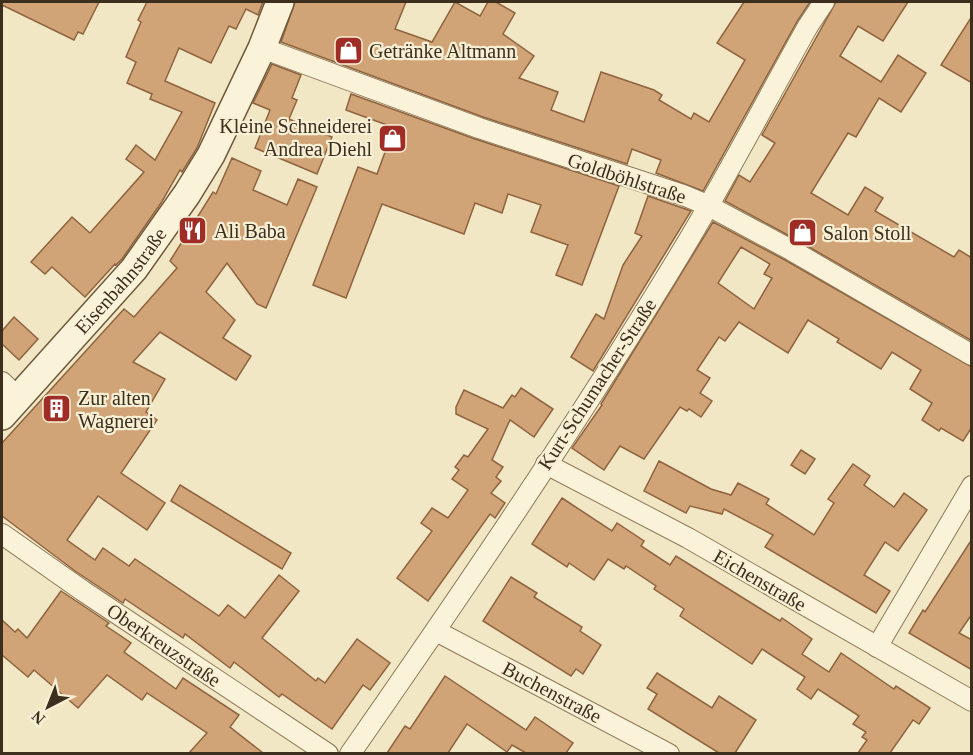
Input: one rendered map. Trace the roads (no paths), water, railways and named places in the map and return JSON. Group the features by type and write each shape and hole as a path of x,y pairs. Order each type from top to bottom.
{"main road":[{"name":"Eisenbahnstraße","path":"7,399 134,269 188,194 211,156 262,48 280,2"}],"street":[{"name":"Kurt-Schumacher-Straße","path":"350,753 436,631 623,347 683,249 808,26 824,2"},
{"name":"Goldböhlstraße","path":"262,48 479,128 683,195 791,250 972,354"},
{"name":"Eichenstraße","path":"546,464 688,538 972,701"},
{"path":"877,647 972,486"},
{"name":"Oberkreuzstraße","path":"2,534 83,591 328,753"},
{"name":"Buchenstraße","path":"436,631 669,753"}],"place":[{"name":"Getränke Altmann","path":"348,51"},
{"name":"Kleine Schneiderei Andrea Diehl","path":"393,138"},
{"name":"Ali Baba","path":"193,231"},
{"name":"Salon Stoll","path":"802,233"},
{"name":"Zur alten Wagnerei","path":"57,409"}]}
